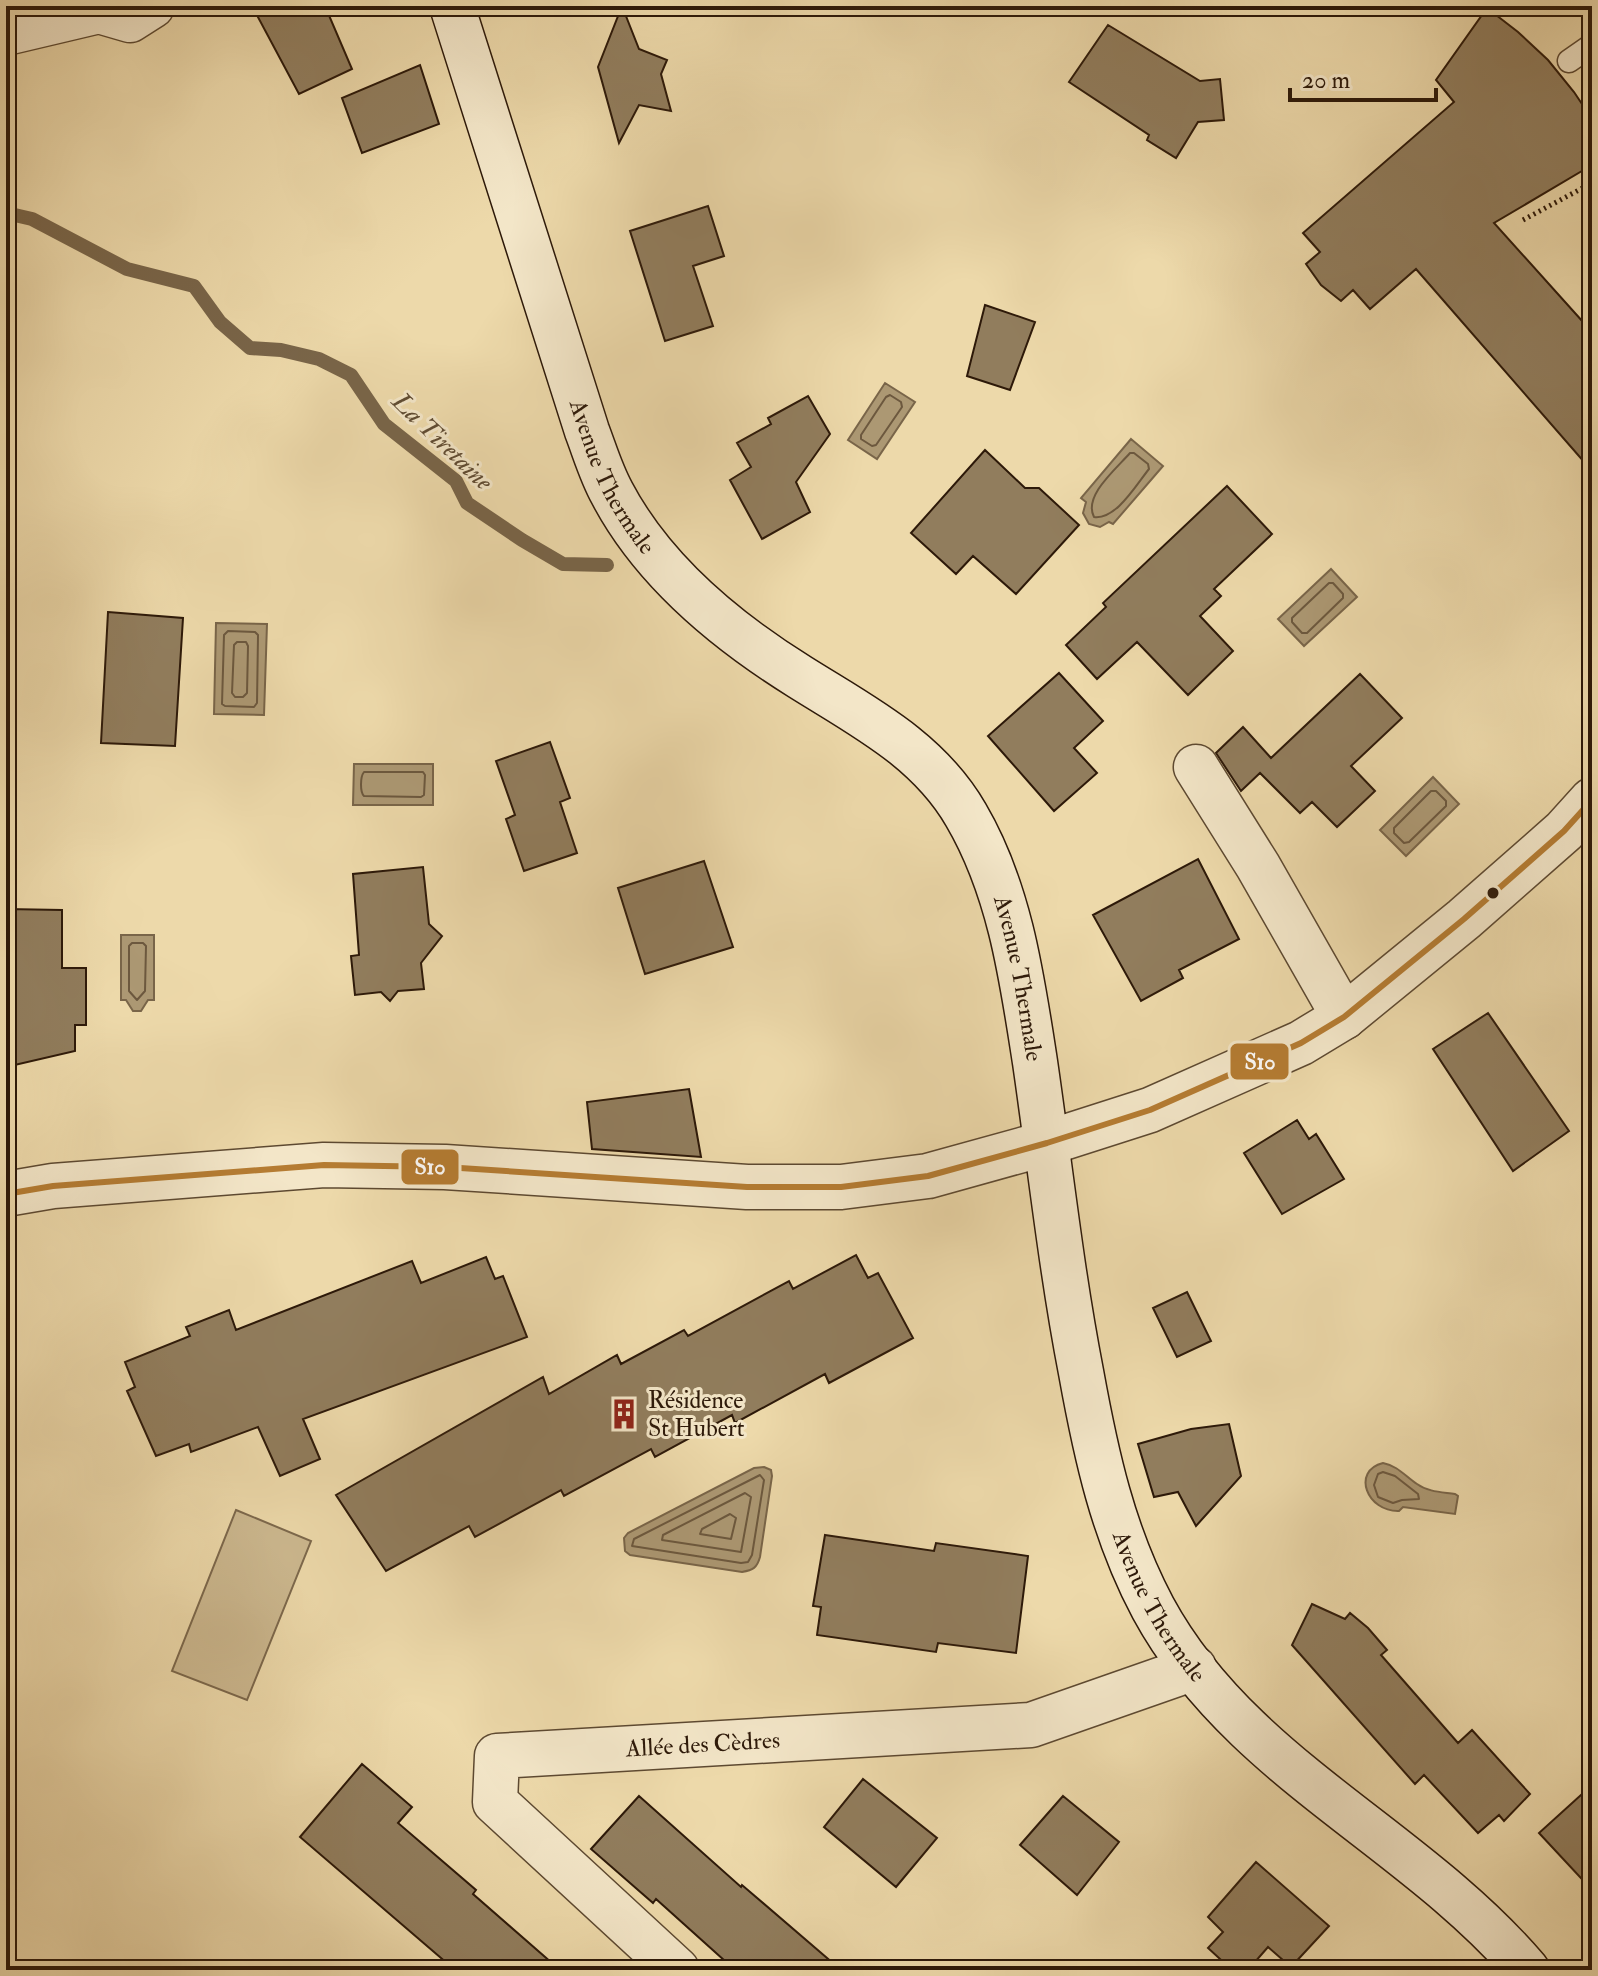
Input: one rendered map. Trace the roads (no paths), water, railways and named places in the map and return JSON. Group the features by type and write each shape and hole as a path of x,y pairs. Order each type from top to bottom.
{"street":[{"path":"6,33 99,11 130,20 152,6"},
{"name":"Avenue Thermale","path":"452,6 587,431 609,488 644,543 697,601 795,674 906,745 926,761 967,816 999,891 1016,950 1047,1143 1067,1300 1095,1452 1127,1553 1154,1608 1225,1708 1261,1743 1464,1906 1527,1970"},
{"path":"1196,767 1258,866 1344,1017"},
{"path":"6,1194 53,1186 324,1165 445,1167 747,1187 841,1187 928,1176 1047,1143 1186,1095 1301,1043 1344,1017 1464,919 1564,831 1592,800"},
{"name":"Allée des Cèdres","path":"677,1970 495,1802 497,1756 1031,1725 1194,1668"}],"lane":[{"path":"1569,61 1592,45"}],"water":[{"path":"885,383 915,402 877,459 848,440"},
{"path":"1131,439 1163,466 1113,524 1109,522 1100,527 1089,524 1083,513 1086,502 1081,498"},
{"path":"1331,569 1357,597 1304,646 1278,619"},
{"path":"216,623 267,624 264,715 214,714"},
{"path":"354,764 433,764 433,805 353,805"},
{"path":"1433,777 1459,804 1406,856 1380,830"},
{"path":"121,935 154,935 154,1000 148,1000 141,1011 133,1011 126,1000 121,1000"},
{"path":"1383,1463 1426,1489 1458,1496 1455,1514 1403,1507 1399,1511 1388,1510 1378,1505 1371,1498 1366,1482 1373,1467"},
{"path":"754,1468 771,1470 772,1476 760,1557 752,1569 742,1572 630,1555 625,1551 624,1538 628,1533"}],"waterway":[{"name":"La Tiretaine","path":"6,213 32,219 127,269 194,286 220,322 250,348 281,350 319,359 351,375 384,424 456,481 467,503 563,564 607,565"}],"place":[{"name":"Résidence St Hubert","path":"624,1414"}]}
